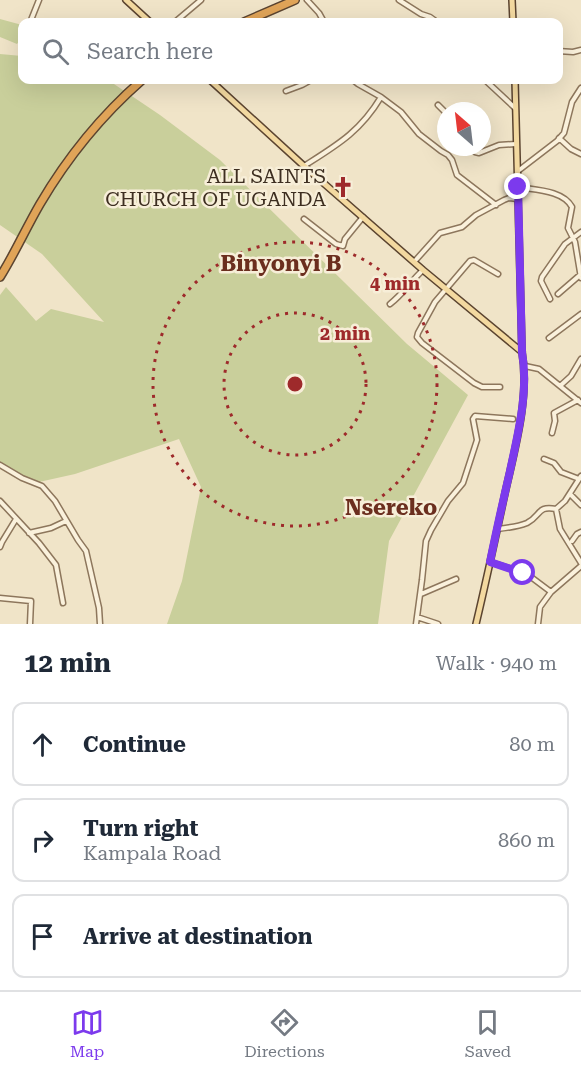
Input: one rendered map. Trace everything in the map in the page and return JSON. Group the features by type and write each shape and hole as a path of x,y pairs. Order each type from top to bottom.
{"highway":[{"path":"253,18 295,0"},
{"path":"0,277 39,205 63,168 102,117 138,84"}],"main road":[{"path":"126,0 146,18"},
{"path":"512,0 513,18"},
{"path":"214,84 445,290 522,352"},
{"path":"476,624 519,425 525,366 522,352 515,84"}],"street":[{"path":"32,18 39,0"},
{"path":"180,18 201,0"},
{"path":"307,0 322,18"},
{"path":"399,0 431,18"},
{"path":"563,51 581,50"},
{"path":"286,91 304,84"},
{"path":"358,84 381,97 400,112 419,134 441,152 448,154 457,175 496,205"},
{"path":"488,84 515,108"},
{"path":"518,171 564,133 572,102 581,88"},
{"path":"304,166 345,140 369,115 381,97"},
{"path":"559,138 571,149 581,154"},
{"path":"491,148 499,145 517,144"},
{"path":"518,187 556,194 568,201 572,207 568,226 573,238 580,277 558,294"},
{"path":"414,262 440,233 462,227 476,215 508,198 518,199"},
{"path":"304,219 343,246 345,239 363,217"},
{"path":"550,299 542,277 562,248 581,232"},
{"path":"498,274 472,260 432,305 417,337 474,383 485,388 500,387"},
{"path":"390,304 423,270"},
{"path":"549,338 581,314"},
{"path":"560,386 571,376 581,359"},
{"path":"525,366 539,369 579,402 554,413 552,433"},
{"path":"416,624 426,541 448,501 463,483 477,440 472,419 476,416 513,419"},
{"path":"544,459 554,463 561,472 580,477 570,494 556,509"},
{"path":"0,465 42,486 55,501 85,548 99,608 100,624"},
{"path":"570,494 581,505"},
{"path":"0,501 39,543 57,567 63,603"},
{"path":"497,529 527,523 544,508 556,509"},
{"path":"538,624 540,607 551,592 581,565 560,530 556,509"},
{"path":"0,547 16,519"},
{"path":"29,533 51,528 66,520"},
{"path":"572,541 581,532"},
{"path":"490,562 527,574 551,592"},
{"path":"420,594 456,579"},
{"path":"0,598 31,601 30,624"},
{"path":"417,617 438,624"}],"green space":[{"path":"0,19 18,24 17,44 0,37"},
{"path":"0,54 18,56 18,84 114,84 220,160 407,344 468,395 389,541 378,624 167,624 182,581 201,487 179,439 75,474 39,482 17,473 0,462 0,295 6,287 36,321 51,309 104,322 42,254 0,225"}],"place":[{"name":"ALL SAINTS CHURCH OF UGANDA","path":"343,187"}],"district":[{"name":"Binyonyi B","path":"281,263"},
{"name":"Nsereko","path":"391,507"}],"route":[{"path":"518,187 522,352 525,366 522,407 490,562 523,573"}]}
